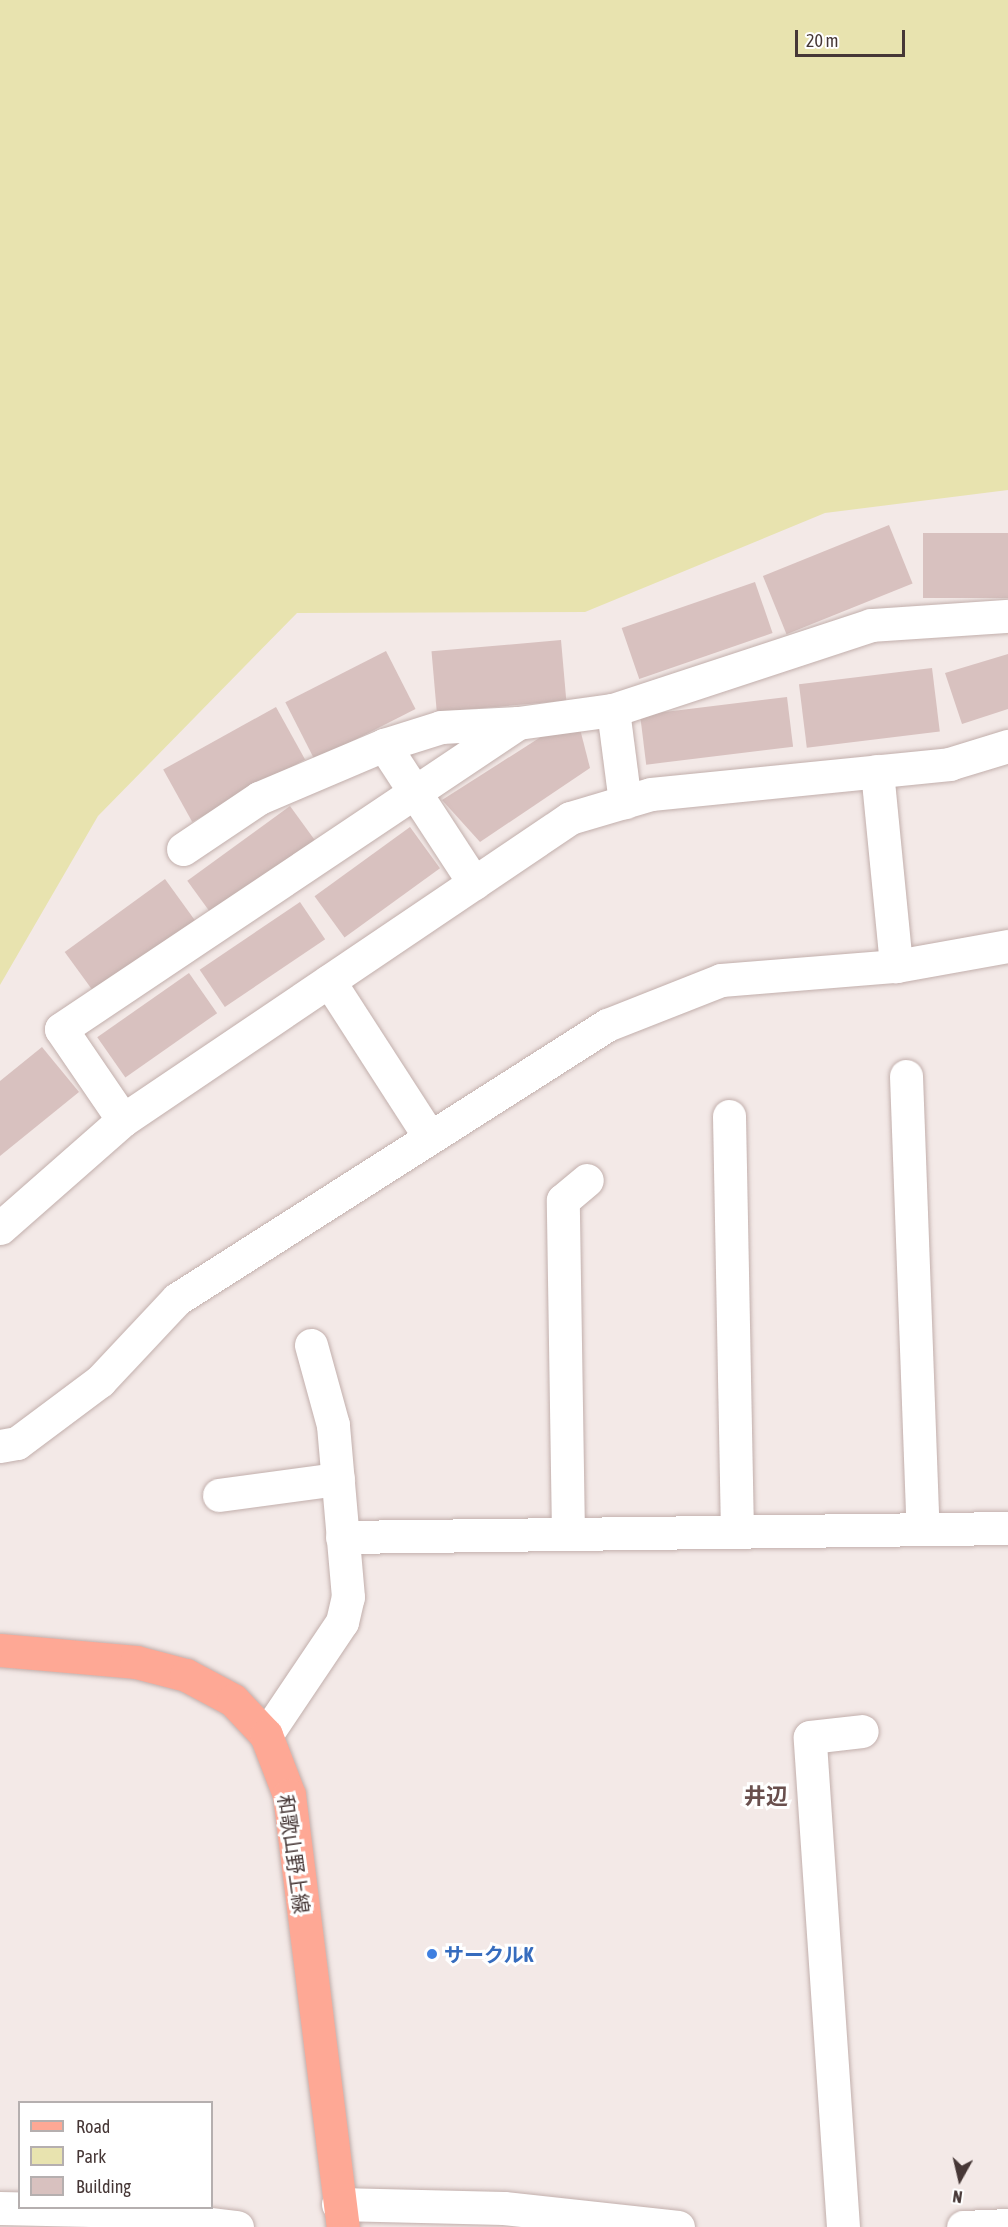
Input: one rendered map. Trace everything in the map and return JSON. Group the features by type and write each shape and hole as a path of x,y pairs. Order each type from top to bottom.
{"main road":[{"name":"和歌山野上線","path":"0,1650 125,1661 186,1675 233,1700 266,1735 289,1795 340,2215"}],"street":[{"path":"183,849 259,798 384,745 441,727 518,723 613,710 871,626 1008,616"},
{"path":"613,710 625,802"},
{"path":"123,1120 61,1029 518,723"},
{"path":"384,745 474,883"},
{"path":"0,1228 123,1120 570,818 651,794 949,764 1008,746"},
{"path":"877,771 896,966"},
{"path":"0,1446 17,1443 99,1381 177,1299 429,1136 607,1025 669,996 721,980 896,966 1008,946"},
{"path":"329,981 429,1136"},
{"path":"906,1076 923,1528"},
{"path":"729,1116 737,1531"},
{"path":"568,1534 563,1200 587,1180"},
{"path":"266,1735 342,1622 348,1597 333,1425 311,1345"},
{"path":"219,1495 338,1479"},
{"path":"342,1537 1008,1528"},
{"path":"843,2227 810,1737 862,1731"},
{"path":"0,2208 18,2208"},
{"path":"340,2215 504,2208 678,2227"},
{"path":"46,2209 92,2210 237,2227"},
{"path":"963,2227 1008,2225"}],"green space":[{"path":"0,0 1008,0 1008,490 825,513 585,612 297,613 98,816 0,985"}],"building":[{"path":"889,525 913,583 787,634 763,576"},
{"path":"923,533 1008,533 1008,598 923,598"},
{"path":"755,582 773,633 639,679 622,628"},
{"path":"561,640 566,701 437,712 431,651"},
{"path":"386,651 416,709 315,760 285,702"},
{"path":"1008,654 1008,709 962,724 945,673"},
{"path":"932,668 940,732 807,748 799,684"},
{"path":"787,697 793,747 646,765 640,715"},
{"path":"276,707 305,759 192,822 163,770"},
{"path":"579,725 590,768 480,842 442,800 547,733"},
{"path":"290,806 315,841 213,915 187,881"},
{"path":"410,827 440,868 345,938 315,896"},
{"path":"165,879 196,922 96,995 65,952"},
{"path":"300,902 325,939 225,1007 200,970"},
{"path":"189,973 217,1013 125,1077 97,1037"},
{"path":"42,1047 79,1092 0,1156 0,1081"}],"place":[{"name":"サークルK","path":"432,1954"}],"district":[{"name":"井辺","path":"766,1797"}]}
